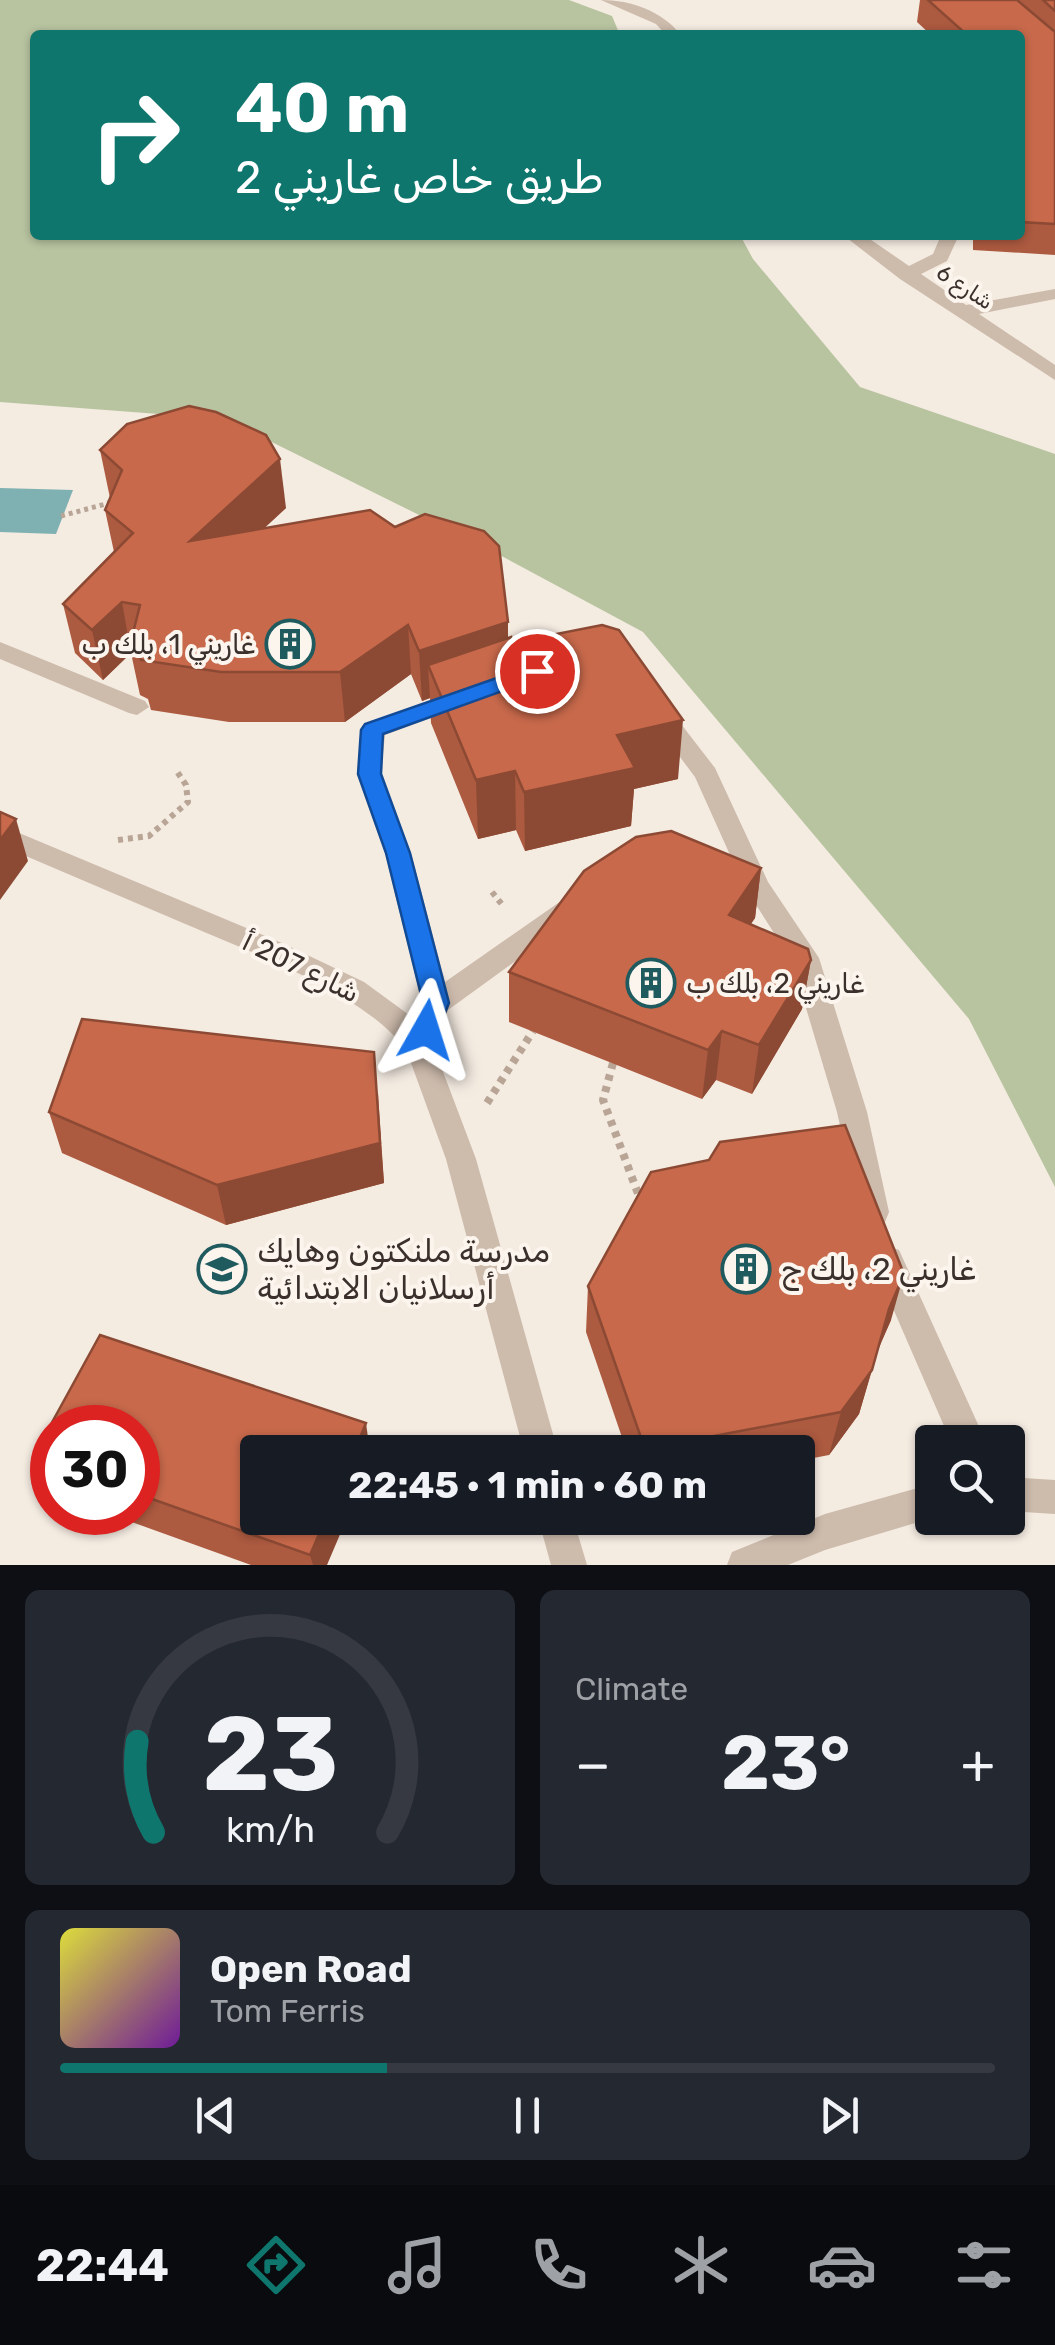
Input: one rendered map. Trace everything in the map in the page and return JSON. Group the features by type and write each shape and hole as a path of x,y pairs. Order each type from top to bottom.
{"street":[{"path":"608,0 661,21 669,30"},
{"name":"شارع 6","path":"859,240 1055,374"},
{"path":"906,275 941,258 948,240"},
{"path":"962,311 1055,294"},
{"path":"0,650 137,708"},
{"path":"420,1048 436,1003 398,853 369,774 372,730 482,691"},
{"path":"646,696 706,774 757,886 806,958 852,1112 882,1247 961,1425"},
{"name":"شارع 207 أ","path":"0,834 272,950 354,990 388,1013 420,1048 461,1159 536,1435"},
{"path":"728,881 757,886"},
{"path":"436,1003 593,892"},
{"path":"1025,1495 1055,1497"},
{"path":"745,1565 825,1532 915,1507"},
{"path":"561,1535 569,1565"}],"path":[{"path":"61,516 114,502"},
{"path":"78,868 102,846 150,836 172,820 188,802 186,784 176,770"},
{"path":"461,1159 489,1099 533,1031"},
{"path":"613,1064 604,1100 641,1204"}],"green space":[{"path":"0,0 569,0 612,16 618,30 30,30 30,240 743,240 753,259 860,387 1055,454 1055,1187 969,1019 643,632 494,552 225,419 0,402"}],"water":[{"path":"0,488 73,490 56,534 0,532"}],"building":[{"path":"928,0 1017,0 1055,32 1055,224 1025,222 1025,30 961,30"},
{"path":"1043,0 1055,0 1055,11"},
{"path":"189,406 216,412 266,435 280,459 190,541 370,510 395,527 425,514 484,531 499,546 508,622 419,651 408,625 340,672 221,672 141,660 138,649 130,645 140,605 122,602 92,630 63,604 133,533 105,510 122,470 100,450 127,424"},
{"path":"602,625 619,630 683,720 617,735 635,768 524,792 515,771 476,780 428,665 511,637 511,643"},
{"path":"0,812 16,819 0,840"},
{"name":"غاريني 2، بلك ب","path":"671,831 761,868 729,915 808,949 811,960 759,1045 722,1031 708,1050 509,972 584,871 636,837"},
{"path":"82,1019 374,1052 380,1143 217,1185 49,1112"},
{"name":"غاريني 2، بلك ج","path":"845,1125 904,1274 889,1309 872,1370 841,1412 719,1435 640,1435 588,1286 651,1172 709,1160 720,1142"},
{"path":"100,1335 366,1423 361,1435 240,1435 240,1530 160,1502 160,1405 62,1405"},
{"path":"254,1535 319,1535 310,1555"}],"place":[{"name":"غاريني 1، بلك ب","path":"290,644"},
{"name":"غاريني 2، بلك ب","path":"651,983"},
{"name":"مدرسة ملنكتون وهايك أرسلانيان الابتدائية","path":"222,1269"},
{"name":"غاريني 2، بلك ج","path":"746,1269"}],"route":[{"path":"426,1030 436,1003 398,853 369,774 372,730 537,671"}]}
